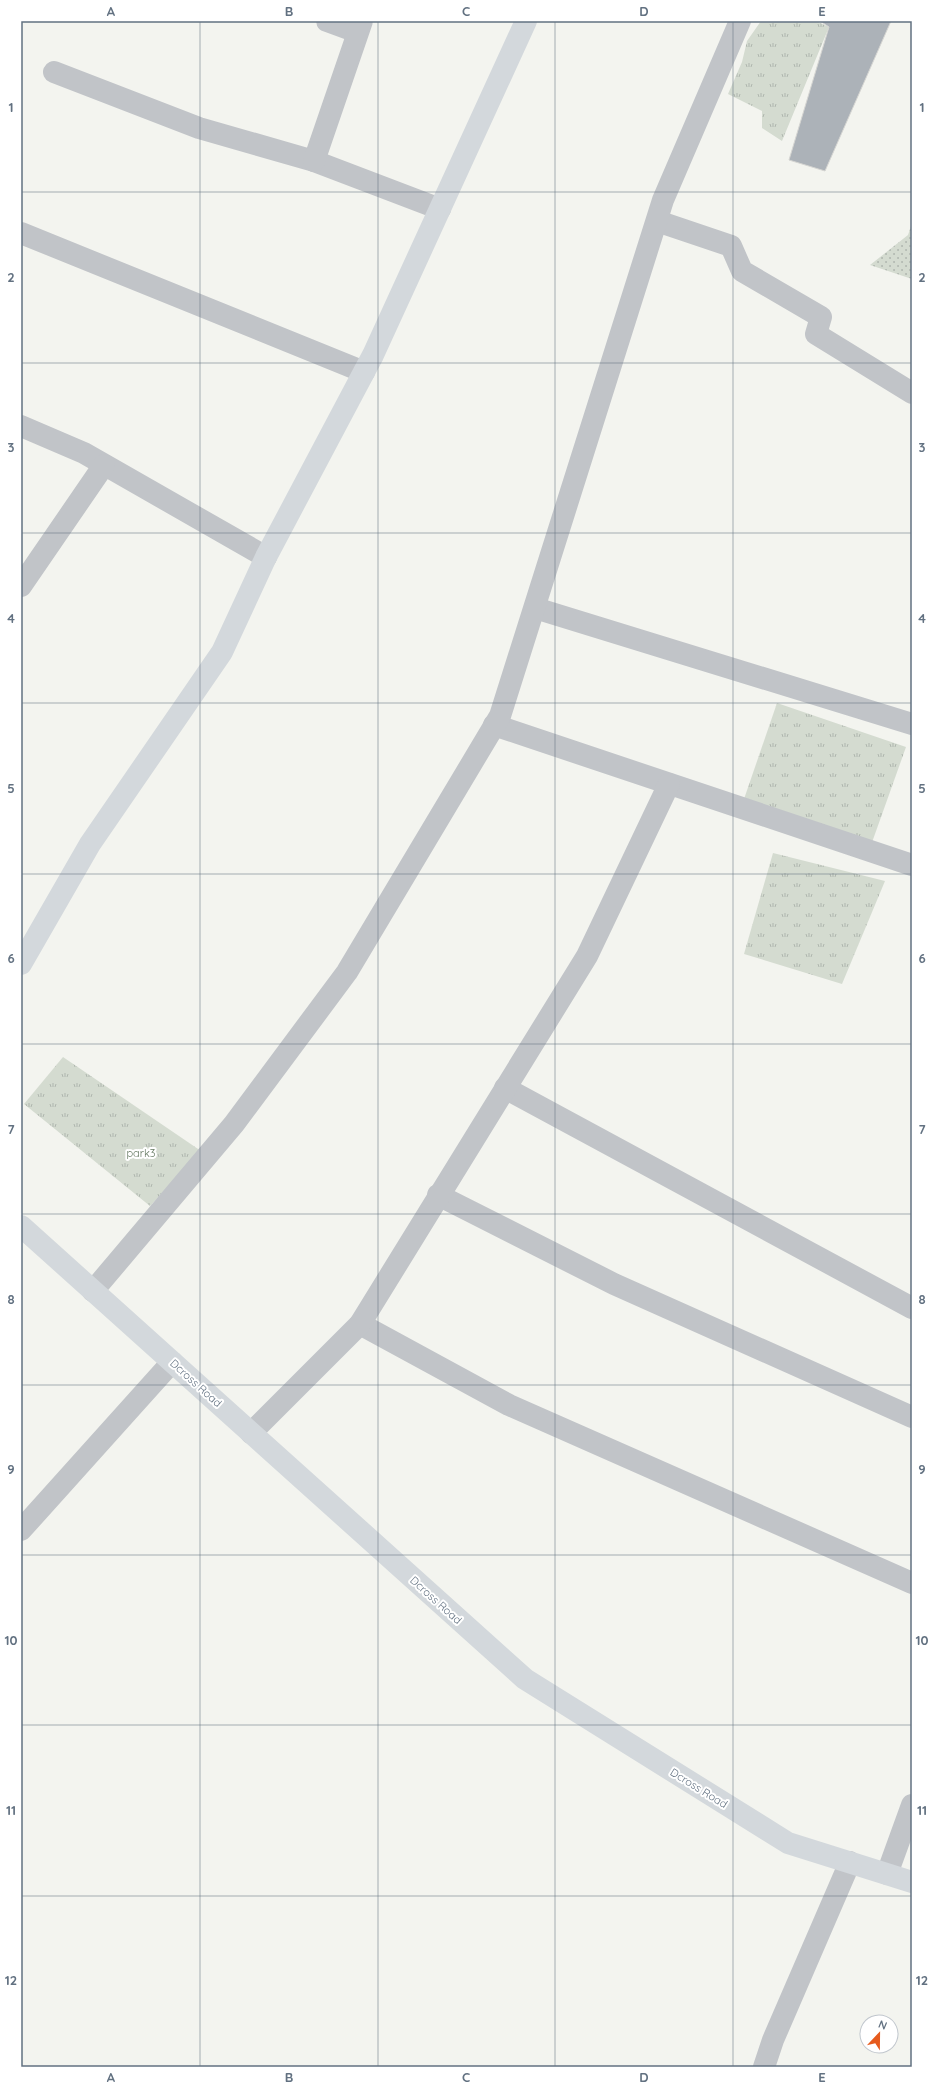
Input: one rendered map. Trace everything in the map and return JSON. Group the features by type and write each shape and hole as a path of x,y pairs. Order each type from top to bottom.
{"main road":[{"path":"21,964 90,844 222,652 266,557 364,372 526,21"},
{"name":"Dcross Road","path":"21,1226 525,1679 788,1844 912,1882"}],"street":[{"path":"314,161 360,27 327,21"},
{"path":"93,1291 234,1124 347,972 500,716 663,200 740,21"},
{"path":"54,72 199,128 314,161 440,209"},
{"path":"657,221 730,246 742,271 821,317 816,334 912,393"},
{"path":"21,233 364,372"},
{"path":"21,426 84,453 266,557"},
{"path":"21,586 104,465"},
{"path":"535,608 912,724"},
{"path":"494,725 912,865"},
{"path":"251,1433 360,1324 438,1195 587,956 669,784"},
{"path":"505,1088 912,1308"},
{"path":"438,1195 614,1284 912,1417"},
{"path":"360,1324 509,1405 912,1583"},
{"path":"21,1530 172,1362"},
{"path":"887,1874 912,1805"},
{"path":"764,2067 773,2040 850,1862"}],"green space":[{"path":"761,21 816,21 829,27 782,141 762,128 762,111 728,94 742,62 747,41"},
{"path":"912,223 912,279 870,265 908,235"},
{"path":"777,703 906,747 870,848 743,802"},
{"path":"773,853 885,881 842,984 744,954"},
{"name":"park3","path":"63,1057 201,1151 150,1206 24,1104"}],"building":[{"path":"820,21 891,21 825,171 789,160 829,27"}]}
